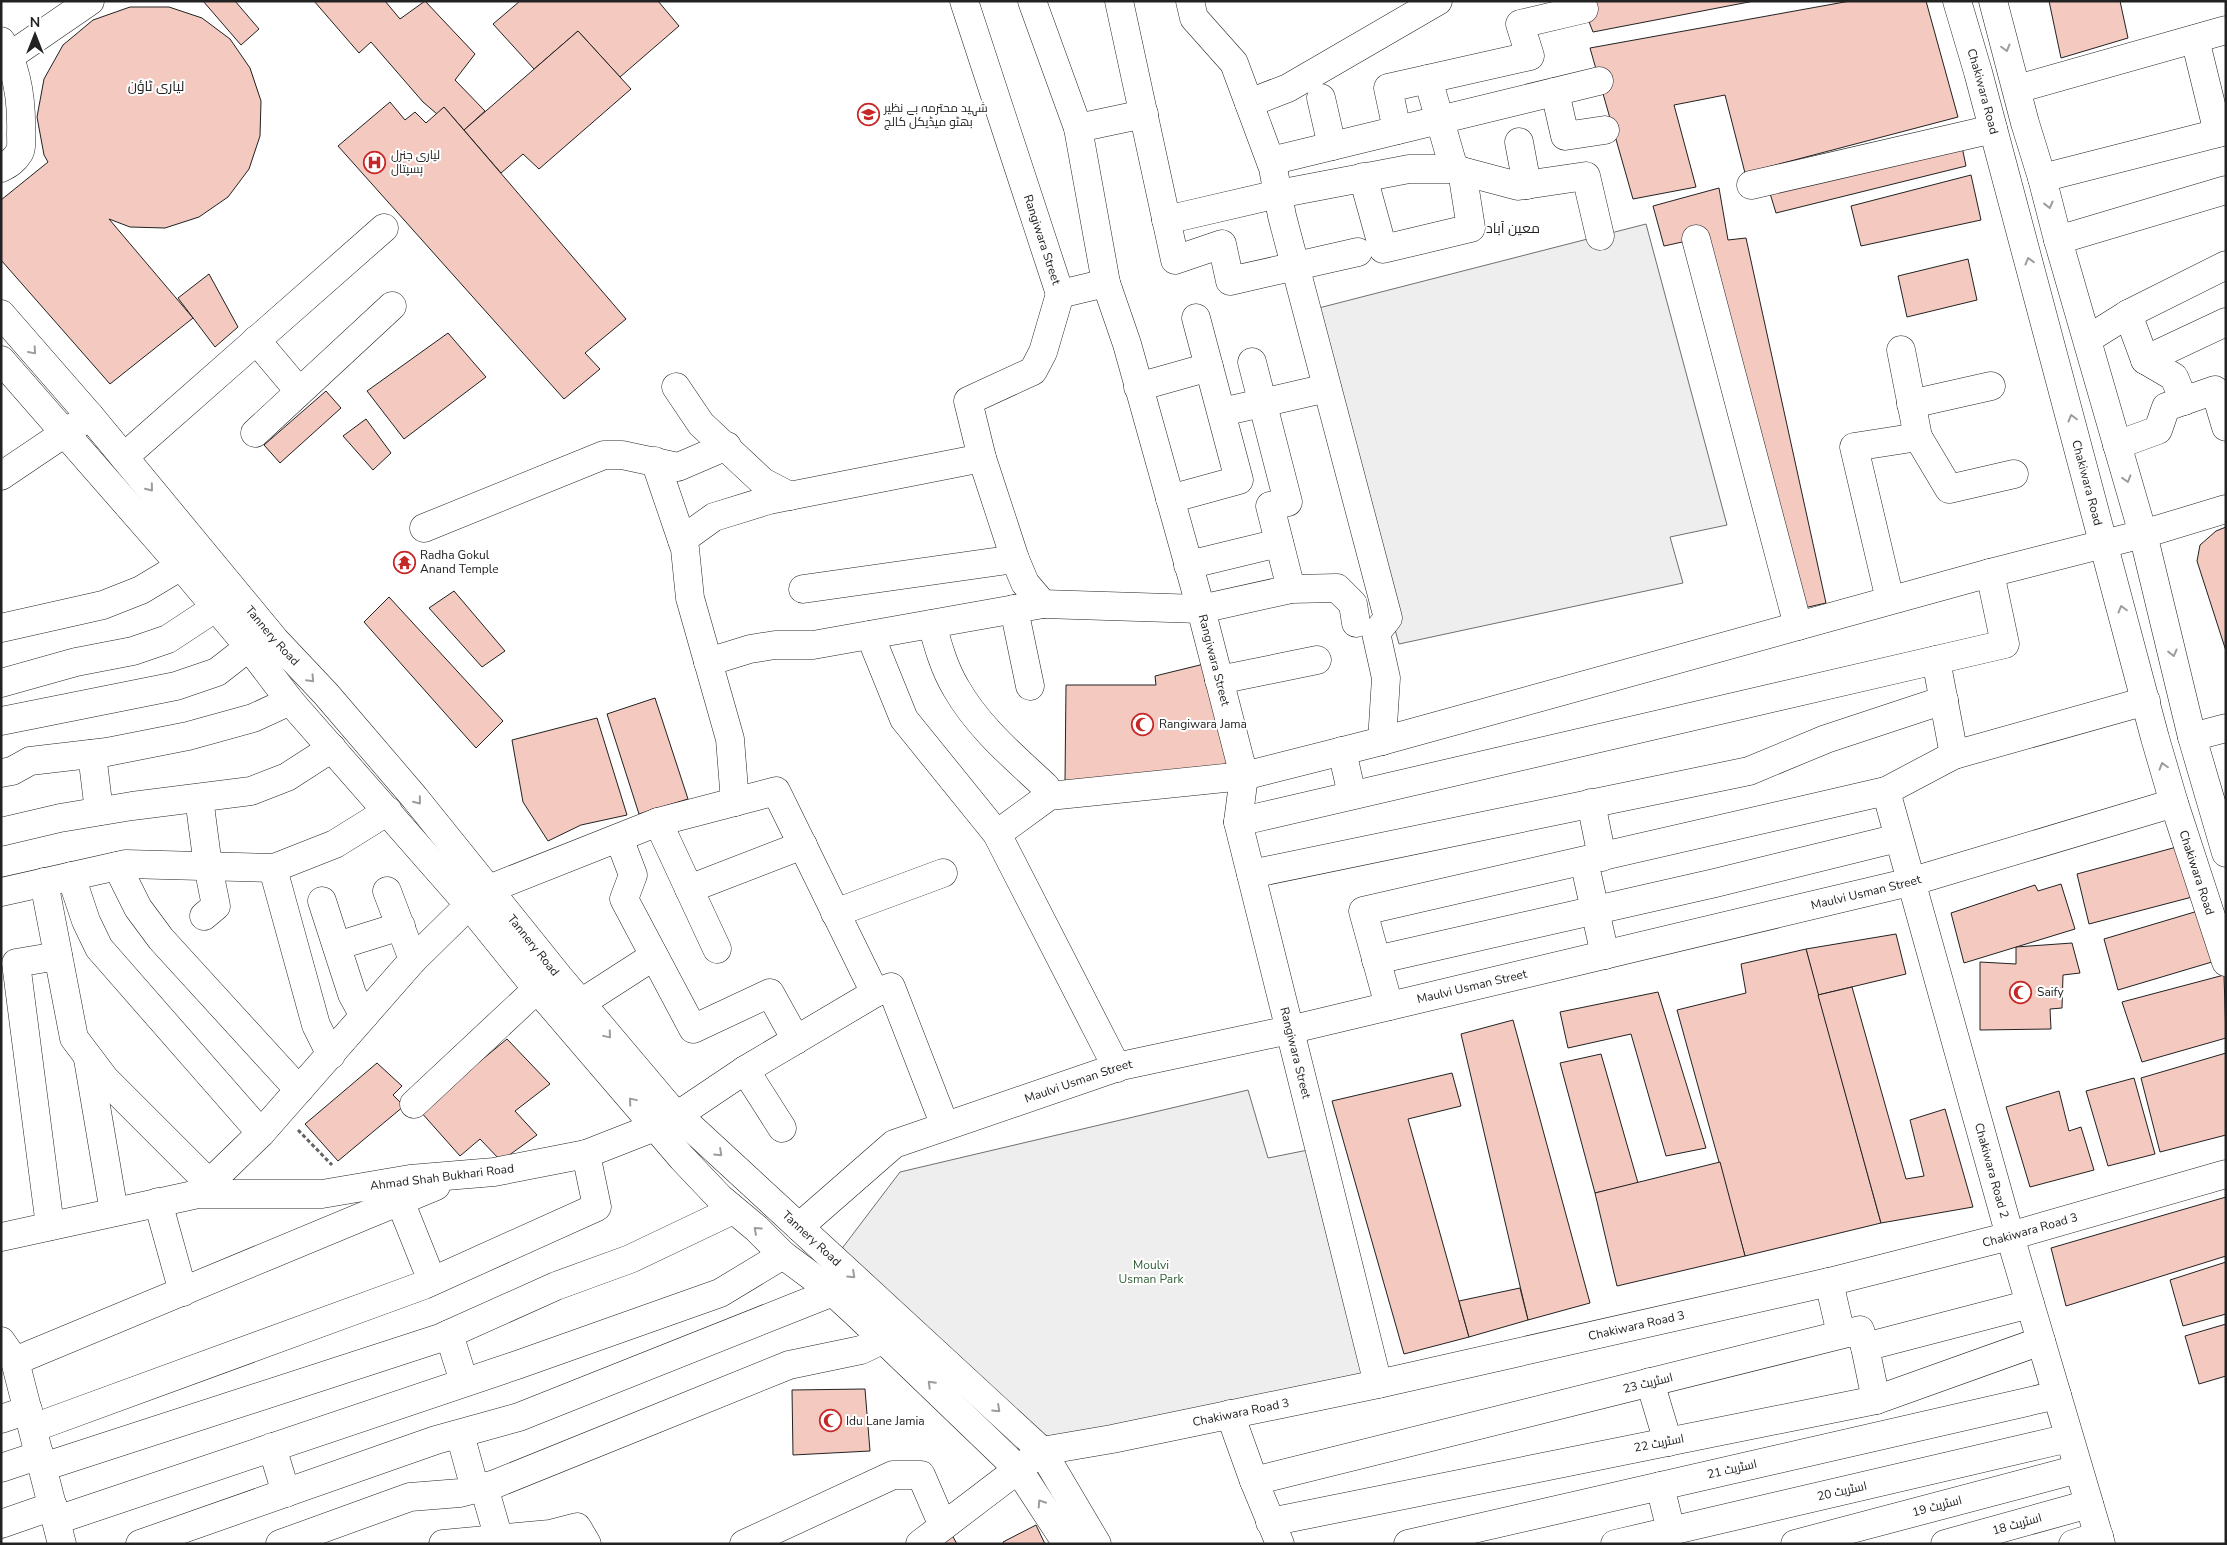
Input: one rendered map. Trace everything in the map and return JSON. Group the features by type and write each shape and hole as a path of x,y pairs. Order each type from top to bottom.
{"street":[{"path":"1,168 11,164 20,152 21,122 18,86 6,49 90,1"},
{"name":"Rangiwara Street","path":"964,1 1060,294 1106,283 1138,386 1201,609 1244,776 1238,822 1378,1384"},
{"path":"1032,1 1078,128 1106,283"},
{"path":"1119,1 1175,260 1222,244 1230,281 1358,252"},
{"path":"1190,1 1194,18 1234,63 1271,161 1295,266 1388,618 1376,633 1386,678 1382,741"},
{"path":"1250,104 1288,88 1438,1"},
{"name":"Chakiwara Road","path":"1957,1 1994,129 2174,803 2226,962"},
{"path":"1993,1 2025,123 2143,534 2192,737 2226,853"},
{"path":"1397,130 1388,88 1530,56 1520,24 1584,9"},
{"path":"2017,89 2226,30"},
{"path":"2042,178 2222,132 2195,39"},
{"path":"1363,178 1383,249 1470,228 1458,170 1439,120 1428,79"},
{"path":"1271,161 1599,81"},
{"path":"1555,92 1565,136 1605,130"},
{"path":"1321,98 1332,146"},
{"path":"1078,128 1144,114"},
{"path":"1751,185 1994,129"},
{"path":"1519,142 1527,184"},
{"path":"1166,220 1278,194 1409,169 1458,170 1518,186 1586,176 1600,236"},
{"path":"2058,240 2226,190"},
{"path":"124,456 384,228"},
{"path":"1696,240 1798,626"},
{"path":"2088,339 2128,314 2226,265"},
{"path":"1043,604 1025,583 1015,559 982,458 968,401 1033,372 1043,352 1060,294"},
{"path":"254,433 392,306"},
{"name":"Tannery Road","path":"1,314 124,456 275,640 326,694 415,798 537,988 666,1121 799,1227 1042,1450 1097,1544"},
{"path":"2128,314 2145,360 2174,377 2184,401"},
{"path":"1170,499 1239,480 1196,318"},
{"path":"2145,360 2226,322"},
{"path":"256,340 299,391"},
{"path":"1901,350 1918,438 1949,489 2014,474"},
{"name":"Tannery Road","path":"1,360 181,566 249,648 290,702 388,811 479,897 582,1003 666,1121 733,1210 756,1228 783,1255 833,1292 1018,1469 1068,1544"},
{"path":"1252,362 1288,502 1270,506 1291,588"},
{"path":"1138,386 1209,367"},
{"path":"1911,404 1991,386"},
{"path":"676,387 702,424 763,482 790,496"},
{"path":"1222,412 1328,388"},
{"path":"2117,446 2158,430 2166,407 2215,390 2226,427"},
{"path":"1,476 90,416"},
{"path":"1890,600 1854,447 1918,438"},
{"path":"424,528 604,455 622,455 678,467 726,446"},
{"path":"682,540 714,517 769,500 982,458"},
{"path":"655,461 685,549 690,598 730,739 736,802"},
{"path":"997,834 1049,796 1244,776 1382,741 1890,600 2143,534 2226,509"},
{"path":"1188,565 1279,543"},
{"path":"802,588 1015,559"},
{"path":"1,628 103,605 141,590 181,566"},
{"path":"1238,822 2005,644 1990,574"},
{"path":"708,662 750,649 775,645 813,645 1043,604 1201,609 1291,588 1337,588 1353,604 1356,623"},
{"path":"1,682 76,662 133,651 168,639 215,608"},
{"path":"1014,609 1030,686"},
{"path":"932,624 940,653 956,689 992,736 1046,786 1049,796"},
{"path":"870,636 904,719 997,834 1116,1068"},
{"path":"1,721 176,686 217,672 249,648"},
{"path":"1219,680 1317,660"},
{"path":"1936,660 1954,755"},
{"path":"1251,874 1749,771 1826,739 1944,700"},
{"path":"1,773 12,771 30,761 92,754 188,736 253,718 290,702"},
{"path":"1389,1006 1363,912 1886,791 1954,755 2146,702"},
{"path":"2192,737 2226,728"},
{"path":"1,832 99,811 251,791 287,777 332,748"},
{"path":"1342,751 1352,795"},
{"path":"92,754 99,811"},
{"path":"44,882 74,1038 105,1079 203,1188 261,1133 413,960 479,897 658,822 776,791 875,992 891,987 945,1126"},
{"name":"Chakiwara Road 2","path":"1886,791 2010,1236 2089,1504 2091,1541"},
{"path":"199,798 208,866 216,906 204,916"},
{"path":"1590,803 1595,910 1605,955"},
{"name":"Maulvi Usman Street","path":"799,1227 894,1144 1116,1068 1289,1030 1910,882 2174,803"},
{"path":"1,892 126,864 274,868 335,844 388,811"},
{"path":"658,822 717,949"},
{"path":"619,838 633,875 624,899 693,1029 770,992 796,1040"},
{"path":"1376,960 1898,838"},
{"path":"689,889 802,845"},
{"path":"117,866 138,908 161,939 299,1090"},
{"path":"835,913 943,873"},
{"path":"71,876 86,921 99,948 261,1133"},
{"path":"275,876 316,1025 330,1054"},
{"path":"388,891 413,960"},
{"path":"322,901 352,994 364,1016"},
{"path":"337,946 401,926"},
{"path":"50,1226 16,963 58,956"},
{"path":"582,1003 654,956"},
{"path":"414,1104 537,988"},
{"name":"Ahmad Shah Bukhari Road","path":"1,1237 158,1202 203,1188 322,1194 410,1180 494,1172 586,1154 666,1121 745,1070 875,992"},
{"path":"87,1055 114,1212"},
{"path":"745,1070 782,1128"},
{"path":"1,1419 30,1419 432,1281 597,1207 586,1154"},
{"name":"Chakiwara Road 3","path":"1042,1450 1112,1439 1378,1384 1829,1282 2010,1236 2226,1174"},
{"path":"57,1523 30,1419 6,1351 183,1292 464,1175"},
{"path":"400,1201 432,1281"},
{"path":"158,1202 183,1292"},
{"path":"1,1468 41,1461 449,1334 556,1286 630,1259 733,1210"},
{"path":"1,1524 57,1523 720,1293 783,1255"},
{"path":"1829,1282 1841,1334"},
{"path":"140,1544 436,1440 519,1417 833,1292"},
{"path":"1876,1400 1864,1347 2030,1304"},
{"name":"اسٹریٹ 23","path":"1254,1481 1841,1334 1860,1330 1864,1347"},
{"path":"449,1334 464,1382"},
{"path":"280,1544 410,1497 460,1493 495,1484 789,1366 861,1350 882,1340"},
{"name":"اسٹریٹ 22","path":"1275,1533 1665,1442 1876,1400 2041,1341"},
{"path":"1650,1382 1665,1442 1667,1484 1679,1534"},
{"name":"اسٹریٹ 21","path":"1408,1544 2057,1395"},
{"path":"1230,1414 1275,1533"},
{"path":"460,1434 479,1488 511,1540"},
{"name":"اسٹریٹ 20","path":"1615,1544 1679,1534 2069,1438"},
{"path":"272,1447 286,1493"},
{"path":"920,1544 1042,1450"},
{"name":"اسٹریٹ 19","path":"1795,1544 2078,1469"},
{"path":"744,1544 894,1475 920,1475 943,1526"},
{"name":"اسٹریٹ 18","path":"1945,1544 2089,1504"},
{"path":"443,1544 511,1540 550,1534 577,1527 587,1544"}],"path":[{"path":"281,1111 354,1189"}],"green space":[{"path":"1646,224 1727,525 1670,537 1683,583 1399,644 1307,311"},
{"name":"Moulvi Usman Park","path":"1248,1090 1268,1158 1318,1148 1378,1384 1042,1451 834,1259 900,1172"}],"building":[{"path":"203,1 235,1 259,29 241,45"},
{"path":"314,1 385,1 400,19 425,1 475,54 455,80 485,111 464,130 444,107 437,114 423,102 371,42 359,53"},
{"path":"520,1 658,1 679,26 620,77 578,31 534,69 493,24"},
{"path":"1594,1 1754,1 1593,32 1584,9"},
{"path":"1850,1 1926,1 1958,117 1745,173 1725,95 1674,105 1696,187 1633,199 1590,48"},
{"path":"2049,1 2120,1 2128,38 2061,58"},
{"path":"130,7 169,7 202,18 230,39 250,68 261,101 260,136 249,169 228,197 199,217 165,228 130,227 109,219 193,318 110,384 1,260 1,200 48,162 44,155 37,117 44,79 63,45 93,20"},
{"path":"578,31 631,89 539,169 523,154 501,173 464,130"},
{"path":"390,102 405,120 415,112 426,123 444,107 626,319 585,353 600,369 564,399 338,146"},
{"path":"1961,142 1966,166 1776,213 1769,190"},
{"path":"1971,175 1981,220 1861,246 1851,206"},
{"path":"1719,188 1728,240 1746,238 1826,603 1804,608 1696,239 1664,246 1653,206"},
{"path":"1968,259 1977,300 1907,317 1898,276"},
{"path":"209,274 238,327 215,347 178,298"},
{"path":"448,333 486,377 404,439 367,391"},
{"path":"326,391 341,408 280,463 264,445"},
{"path":"366,419 391,453 373,470 343,436"},
{"path":"2226,527 2226,651 2197,561 2200,545 2216,531"},
{"path":"454,591 505,651 482,667 429,608"},
{"path":"389,597 503,721 476,748 364,622"},
{"name":"Rangiwara Jama","path":"1204,664 1230,763 1184,773 1065,782 1066,685 1156,685 1155,676"},
{"path":"655,698 688,799 639,814 607,714"},
{"path":"597,718 627,815 581,825 548,841 523,802 512,740"},
{"path":"2184,845 2196,896 2089,924 2077,874"},
{"path":"2061,884 2075,929 1964,963 1951,913 2035,885 2038,891"},
{"path":"2208,908 2222,959 2118,990 2104,939"},
{"path":"1896,934 1906,974 1818,995 1806,949"},
{"name":"Saify","path":"2072,943 2080,973 2063,975 2062,1008 2050,1009 2051,1029 1980,1030 1980,962 2016,964 2016,947"},
{"path":"1806,949 1881,1223 1745,1256 1677,1010 1746,993 1741,964"},
{"path":"2224,975 2226,1038 2142,1062 2122,1002"},
{"path":"1852,987 1906,1179 1924,1176 1910,1120 1945,1109 1973,1207 1881,1223 1818,995"},
{"path":"1658,992 1706,1148 1666,1156 1631,1034 1568,1048 1560,1012"},
{"path":"1513,1020 1590,1303 1528,1320 1461,1034"},
{"path":"507,1039 550,1084 515,1111 537,1135 501,1161 480,1139 460,1156 420,1111"},
{"path":"2226,1053 2226,1135 2160,1152 2141,1078"},
{"path":"1601,1054 1638,1183 1595,1193 1560,1063"},
{"path":"377,1063 402,1086 393,1095 404,1106 338,1161 305,1124"},
{"path":"1452,1073 1461,1106 1408,1119 1469,1337 1404,1354 1332,1101"},
{"path":"2134,1078 2155,1154 2108,1166 2086,1091"},
{"path":"2059,1091 2069,1131 2081,1127 2094,1170 2030,1187 2006,1107"},
{"path":"1720,1162 1745,1256 1617,1286 1595,1193"},
{"path":"2226,1197 2226,1256 2066,1306 2051,1248"},
{"path":"2226,1262 2226,1314 2183,1326 2170,1280"},
{"path":"1520,1288 1528,1320 1469,1337 1459,1301"},
{"path":"2226,1324 2226,1376 2199,1384 2185,1336"},
{"name":"Idu Lane Jamia","path":"865,1389 870,1451 793,1455 792,1390"},
{"path":"1036,1525 1045,1544 1004,1544 1003,1542"},
{"path":"952,1535 957,1544 935,1544"}],"place":[{"name":"شہید محترمہ بے نظیر بھٹو میڈیکل کالج","path":"868,115"},
{"name":"لیاری جنرل ہسپتال","path":"375,162"},
{"name":"Radha Gokul Anand Temple","path":"404,562"},
{"name":"Rangiwara Jama","path":"1143,724"},
{"name":"Saify","path":"2021,992"},
{"name":"Idu Lane Jamia","path":"830,1421"}],"district":[{"name":"لیاری ٹاؤن","path":"156,86"},
{"name":"معین آباد","path":"1513,228"}]}
